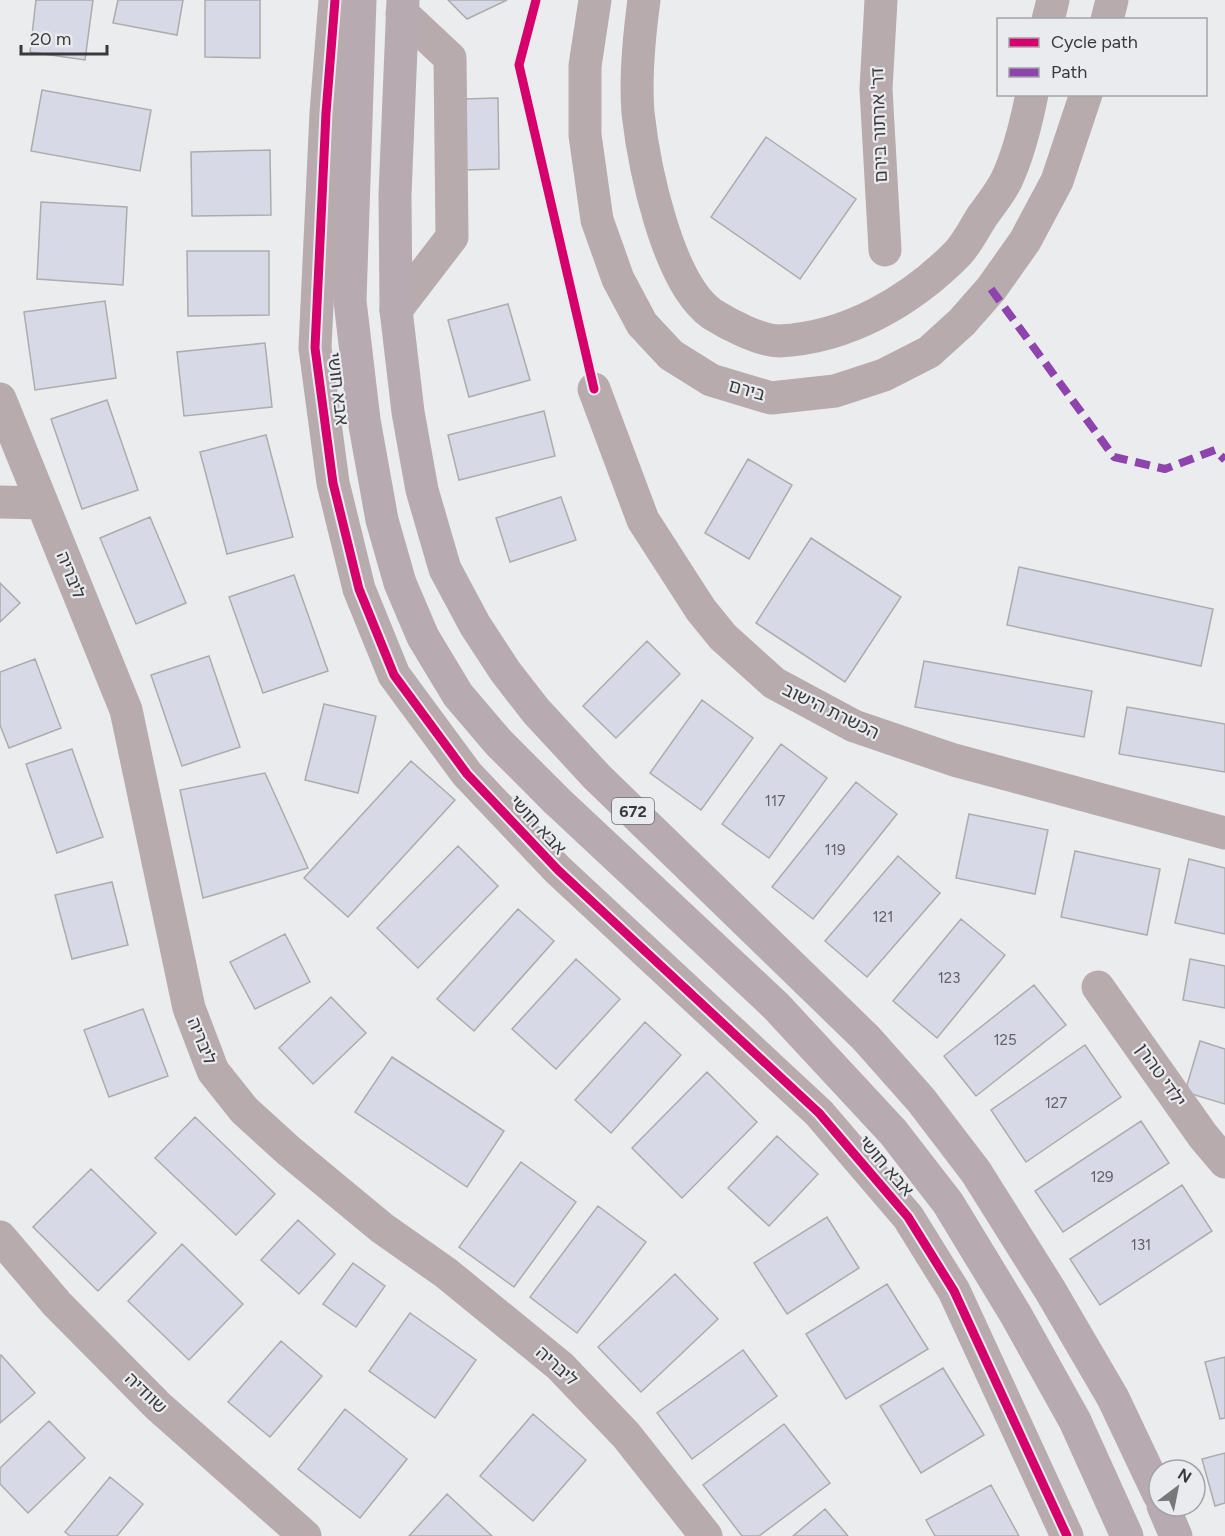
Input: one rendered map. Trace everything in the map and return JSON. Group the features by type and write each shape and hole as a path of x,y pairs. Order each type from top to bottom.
{"main road":[{"name":"אבא חושי","path":"360,0 350,301 364,420 382,520 400,583 423,637 458,695 499,743 557,801 776,1006 893,1132 948,1203 1016,1315 1075,1421 1126,1536"},
{"name":"672","path":"402,7 395,195 396,310 408,412 422,490 445,569 475,625 505,671 536,711 597,777 858,1030 921,1100 976,1172 1050,1290 1113,1398 1147,1470"},
{"path":"1168,1518 1176,1536"}],"street":[{"name":"אבא חושי","path":"335,0 326,113 315,348 333,483 359,589 394,675 467,774 550,862 819,1113 908,1217 954,1291 1067,1536"},
{"name":"בירם","path":"595,0 585,66 585,135 597,220 618,279 642,324 671,355 711,380 771,398 835,391 884,375 929,352 962,322 991,289 1025,241 1057,181 1085,96"},
{"path":"644,0 639,40 638,112 648,174 667,240 684,279 710,312 741,330 777,341 838,331 896,305 958,252 1006,183 1019,149 1032,96"},
{"name":"דר' ארתור בירם","path":"881,0 876,89 885,250"},
{"path":"1048,18 1053,0"},
{"path":"1108,18 1112,0"},
{"path":"396,310 452,237 450,58 402,7"},
{"name":"הכשרת הישוב","path":"594,389 643,520 701,610 723,637 774,683 854,726 954,760 1225,833"},
{"name":"ליבריה","path":"0,399 126,710 189,1008 213,1071 244,1110 289,1151 382,1228 446,1273 560,1366 626,1435 706,1536"},
{"path":"0,502 42,503"},
{"name":"ילדי טהרן","path":"1098,987 1203,1136 1225,1162"},
{"name":"שוודיה","path":"0,1237 57,1304 127,1375 305,1536"}],"building":[{"path":"36,0 93,0 85,60 30,52"},
{"path":"118,0 183,0 177,35 113,23"},
{"path":"205,0 260,0 260,58 205,57"},
{"path":"448,0 507,0 467,19"},
{"path":"42,90 151,110 140,171 31,151"},
{"path":"498,98 499,169 464,170 463,99"},
{"path":"766,137 856,199 800,279 711,217"},
{"path":"270,150 271,215 192,216 191,152"},
{"path":"41,202 127,207 123,285 37,279"},
{"path":"187,251 269,251 269,315 188,316"},
{"path":"105,301 116,378 35,390 24,312"},
{"path":"508,304 530,380 469,397 448,320"},
{"path":"265,343 272,407 184,416 177,352"},
{"path":"107,400 138,490 82,509 51,419"},
{"path":"544,411 555,456 459,480 448,435"},
{"path":"266,435 293,537 227,554 200,452"},
{"path":"748,459 792,485 749,559 705,533"},
{"path":"561,497 576,540 510,562 496,518"},
{"path":"150,517 186,603 136,624 100,538"},
{"path":"811,538 901,597 845,682 756,623"},
{"path":"1019,567 1213,609 1201,666 1007,625"},
{"path":"294,575 328,671 263,693 229,597"},
{"path":"0,583 20,603 0,622"},
{"path":"647,641 680,674 616,738 583,706"},
{"path":"209,656 240,747 182,766 151,675"},
{"path":"35,659 61,728 9,748 0,725 0,672"},
{"path":"924,661 1092,691 1084,737 915,707"},
{"path":"702,700 753,738 701,810 650,773"},
{"path":"324,704 376,716 358,793 305,780"},
{"path":"1127,707 1225,724 1225,772 1119,754"},
{"path":"781,744 827,778 769,858 722,824"},
{"path":"72,749 103,837 57,853 26,764"},
{"path":"411,761 455,800 348,917 304,878"},
{"path":"265,773 308,868 203,898 180,790"},
{"path":"856,782 897,814 813,919 772,887"},
{"path":"969,814 1048,830 1035,894 956,878"},
{"path":"458,846 498,886 418,968 377,928"},
{"path":"1075,851 1160,869 1147,935 1061,917"},
{"path":"898,856 940,893 867,977 825,941"},
{"path":"1189,859 1225,868 1225,934 1175,923"},
{"path":"112,882 128,945 72,959 55,895"},
{"path":"518,909 554,941 474,1031 437,999"},
{"path":"961,919 1005,955 937,1038 893,1001"},
{"path":"285,934 310,982 255,1009 230,962"},
{"path":"576,959 620,999 556,1069 512,1029"},
{"path":"1190,959 1225,966 1225,1008 1183,1000"},
{"path":"1034,985 1066,1025 976,1096 944,1056"},
{"path":"331,997 366,1033 313,1084 279,1048"},
{"path":"143,1009 168,1076 109,1097 84,1030"},
{"path":"645,1022 681,1055 611,1133 575,1100"},
{"path":"1200,1041 1225,1049 1225,1104 1185,1092"},
{"path":"1085,1045 1121,1097 1026,1162 991,1110"},
{"path":"392,1057 504,1131 467,1187 355,1112"},
{"path":"707,1072 757,1122 682,1198 632,1148"},
{"path":"195,1117 275,1194 236,1235 155,1158"},
{"path":"1141,1121 1169,1163 1063,1232 1035,1191"},
{"path":"777,1136 818,1174 769,1226 728,1188"},
{"path":"521,1162 576,1202 514,1287 459,1247"},
{"path":"91,1169 156,1233 98,1291 33,1227"},
{"path":"1182,1185 1212,1231 1100,1305 1070,1259"},
{"path":"598,1206 646,1242 577,1333 530,1297"},
{"path":"827,1217 859,1268 787,1314 754,1263"},
{"path":"298,1220 335,1254 299,1294 261,1260"},
{"path":"182,1244 243,1304 189,1360 128,1301"},
{"path":"353,1263 385,1286 356,1327 323,1304"},
{"path":"675,1274 718,1319 641,1392 598,1347"},
{"path":"887,1284 928,1349 846,1399 806,1334"},
{"path":"410,1313 476,1360 435,1418 369,1371"},
{"path":"281,1341 322,1376 270,1437 228,1402"},
{"path":"743,1350 777,1396 692,1459 657,1413"},
{"path":"0,1356 35,1393 0,1423"},
{"path":"1225,1357 1225,1418 1220,1419 1205,1362"},
{"path":"943,1368 984,1435 921,1473 880,1406"},
{"path":"345,1409 407,1459 360,1518 298,1469"},
{"path":"533,1414 586,1460 533,1521 480,1476"},
{"path":"49,1421 85,1458 28,1513 0,1484 0,1468"},
{"path":"784,1424 830,1483 759,1536 742,1536 703,1485"},
{"path":"1225,1453 1225,1503 1215,1506 1207,1477 1206,1458"},
{"path":"110,1477 143,1504 117,1536 70,1536 65,1532"},
{"path":"991,1485 1019,1536 935,1536 926,1520"},
{"path":"447,1494 492,1536 409,1536"},
{"path":"825,1509 848,1536 793,1536"}],"marked path":[{"path":"991,289 1114,457 1165,469 1215,450 1225,460"}],"cycle path":[{"path":"335,0 326,113 315,348 333,483 359,589 394,675 467,774 558,870 819,1113 908,1217 954,1291 1067,1536"},
{"path":"536,0 519,65 594,389"}]}
